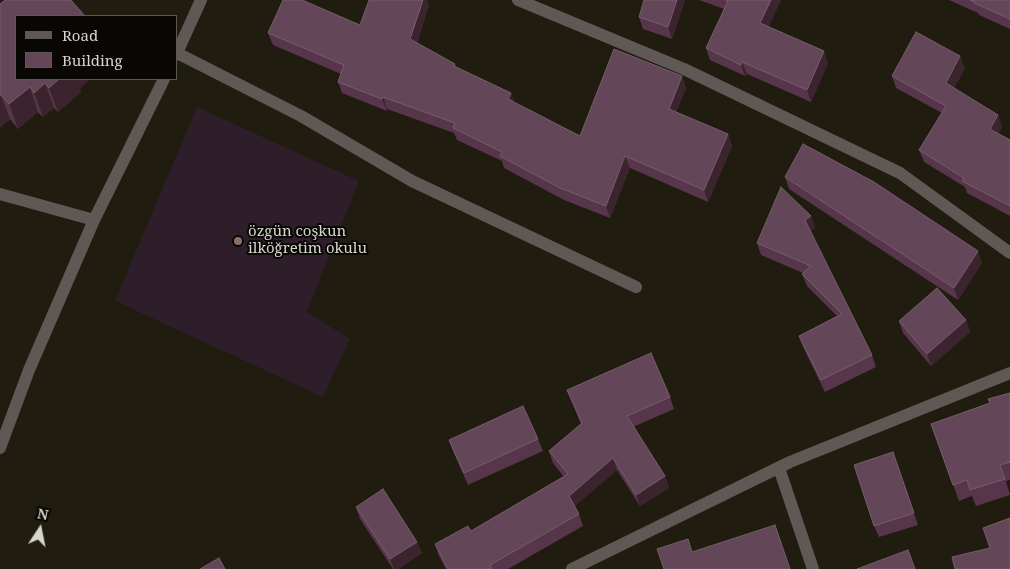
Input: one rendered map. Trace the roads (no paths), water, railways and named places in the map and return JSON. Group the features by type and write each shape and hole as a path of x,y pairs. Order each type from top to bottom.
{"street":[{"path":"178,52 201,0"},
{"path":"518,0 684,69 900,173 1010,253"},
{"path":"178,54 301,116 412,181 636,287"},
{"path":"0,448 29,370 94,220 164,80"},
{"path":"0,194 94,220"},
{"path":"572,569 779,468 1010,374"},
{"path":"779,468 813,569"}],"place":[{"name":"özgün coşkun ilköğretim okulu","path":"238,241"}]}
